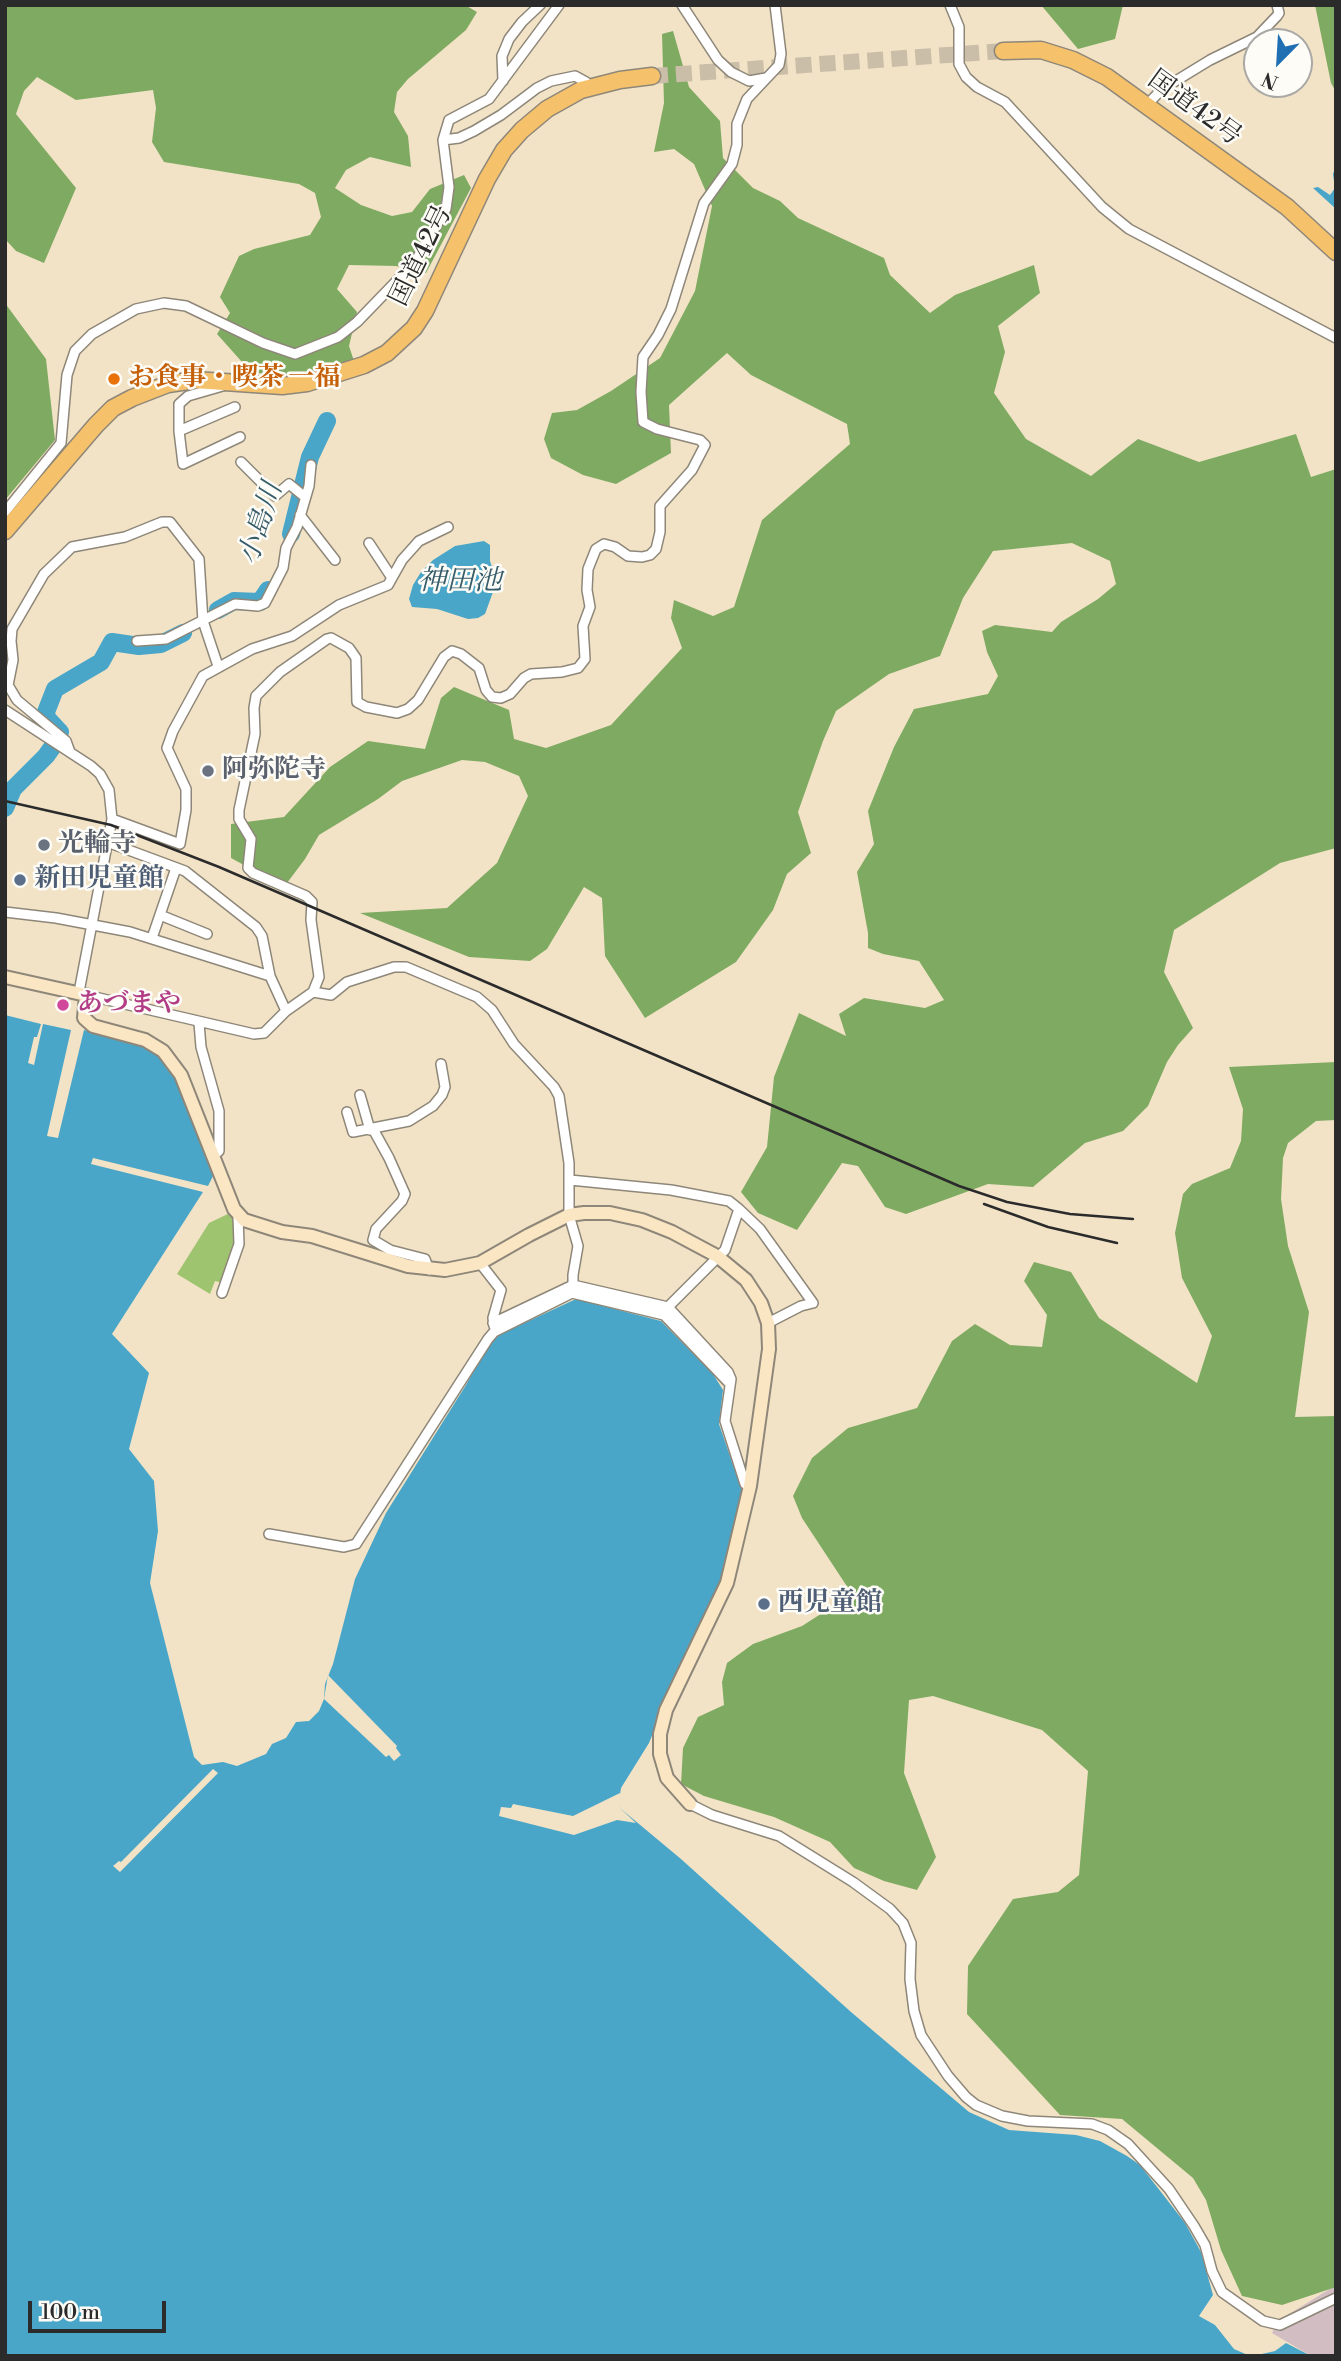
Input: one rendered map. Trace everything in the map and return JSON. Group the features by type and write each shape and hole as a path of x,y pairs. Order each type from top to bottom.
{"highway":[{"name":"国道42号","path":"1003,51 1041,50 1073,60 1107,77 1286,207 1336,251"},
{"name":"国道42号","path":"5,531 113,408 154,388 195,380 282,386 307,383 364,365 400,343 425,311 487,178 504,150 522,130 569,95 620,80 652,76"}],"main road":[{"path":"5,977 82,994 87,1023 93,1027 145,1040 163,1051 176,1066 238,1216 282,1232 312,1236 408,1266 445,1270 480,1264 569,1215 610,1213 642,1220 672,1232 717,1256 746,1280 761,1303 768,1323 769,1349 750,1486 727,1583 666,1710 660,1734 660,1754 667,1778 691,1804"}],"street":[{"path":"503,81 502,56 509,39 540,5"},
{"path":"5,512 61,443 67,375 75,351 92,334 136,309 164,303 186,306 263,343 295,354 338,337 349,329 415,262 446,209 449,187 443,140 449,120 489,99 559,5"},
{"path":"682,5 718,60 731,72 748,81 768,78"},
{"path":"5,710 91,766 106,783 111,799 112,819 91,925 82,994 254,1034 264,1033 286,1011 313,992 319,977 311,919 312,902 306,896 253,873 248,868 251,839 239,819 239,810 255,734 256,696 280,672 331,638 349,648 356,658 357,702 366,707 397,713 408,709 418,700 444,657 452,651 461,654 479,668 486,690 492,697 501,698 510,694 531,674 578,668 585,659 583,626 590,607 587,590 588,569 596,549 604,544 615,547 628,556 650,555 656,549 660,532 660,506 692,470 705,445 700,440 657,429 643,422 640,392 643,357 671,309 704,203 732,164 737,145 737,124 747,99 778,68 781,57 775,5"},
{"path":"950,5 959,27 959,64 966,77 976,87 1005,102 1102,208 1129,229 1336,338"},
{"path":"1147,105 1161,90 1210,60 1257,37 1279,13 1277,5"},
{"path":"443,140 459,138 474,131 551,81 575,76 590,87"},
{"path":"230,381 222,388 188,396 182,400 179,408 179,431 183,464 240,437"},
{"path":"179,431 235,407"},
{"path":"241,462 275,496 289,484 305,497"},
{"path":"138,641 166,639 235,604 258,606 265,603 284,568 286,548 295,533 311,465"},
{"path":"299,515 335,560"},
{"path":"70,751 66,741 17,700 8,685 13,660 12,629 44,574 56,560 78,545 125,537 162,522 170,522 199,559 204,621 218,666"},
{"path":"112,819 180,844 186,810 186,789 167,748 200,679 218,666 252,649 292,636 330,610 384,587 390,583 402,560 419,541 448,527"},
{"path":"369,543 392,578"},
{"path":"107,842 185,872 256,927 262,936 270,976 286,1011"},
{"path":"152,938 176,868"},
{"path":"5,912 56,918 152,938 270,976"},
{"path":"160,915 207,934"},
{"path":"313,992 323,996 331,995 347,982 394,967 406,967 477,997 492,1010 514,1044 554,1087 559,1096 570,1180 569,1215 578,1246 573,1285"},
{"path":"200,1023 201,1047 220,1118 219,1151 212,1156"},
{"path":"346,1112 351,1132 403,1124 433,1106 445,1087 441,1064"},
{"path":"360,1095 371,1129 389,1158 405,1194 402,1201 378,1226 373,1240 390,1250 425,1259 429,1270"},
{"path":"570,1180 671,1189 729,1201 760,1229 813,1303 800,1306 768,1323"},
{"path":"668,1307 725,1250 738,1209"},
{"path":"222,1293 239,1244 238,1216"},
{"path":"269,1534 344,1547 356,1544 494,1327 501,1290 480,1264"},
{"path":"494,1327 573,1285 668,1307 728,1372 730,1384 725,1421 745,1484 750,1486"},
{"path":"494,1327 572,1293 664,1315 730,1384"},
{"path":"691,1804 712,1815 779,1836 853,1882 890,1909 903,1923 911,1942 910,1979 920,2035 965,2097 1002,2116 1028,2121 1092,2124 1108,2130 1128,2144 1169,2189 1194,2226 1205,2245 1212,2271 1222,2292 1263,2320 1280,2325 1336,2298"}],"shaded area":[{"path":"1336,2285 1336,2356 1311,2356 1272,2333 1278,2321"}],"green space":[{"path":"5,5 465,5 477,12 466,30 408,79 397,92 394,112 408,136 411,167 370,157 346,170 335,188 361,205 392,216 412,212 430,189 464,175 471,188 426,273 396,266 349,265 337,289 357,312 349,346 354,361 333,369 271,376 250,371 217,334 230,313 220,297 239,256 254,249 310,235 321,217 315,193 299,184 164,162 152,142 156,108 153,90 76,100 37,77 24,91 16,114 76,188 44,263 16,251 5,239"},
{"path":"1041,5 1123,5 1115,39 1078,49"},
{"path":"1315,5 1336,5 1336,92 1331,83"},
{"path":"673,31 689,87 720,121 723,158 753,188 780,201 798,218 884,258 890,275 930,313 955,295 1034,265 1040,293 998,326 1005,352 994,393 1026,439 1091,476 1138,439 1199,462 1296,434 1311,477 1336,469 1336,848 1280,863 1174,930 1164,972 1193,1028 1167,1062 1148,1106 1123,1131 1085,1143 1033,1187 988,1184 906,1214 885,1207 858,1166 842,1163 797,1230 758,1213 741,1192 767,1147 774,1077 799,1013 846,1036 839,1014 864,998 925,1008 944,1000 919,961 883,954 868,948 868,933 857,872 874,844 868,811 894,747 914,709 988,694 998,676 987,652 982,631 995,625 1052,632 1061,622 1098,599 1116,584 1110,561 1072,543 993,551 963,598 940,656 889,674 836,711 798,812 811,853 787,874 773,910 736,962 645,1018 605,956 602,898 584,887 547,949 530,961 469,957 360,913 447,908 497,863 528,796 519,776 485,762 462,760 402,781 319,835 284,887 231,858 231,824 284,817 330,767 368,741 425,749 441,698 454,687 509,710 514,739 546,748 611,725 682,648 671,618 674,600 713,616 734,607 762,520 850,444 847,424 751,375 727,353 669,405 671,453 616,484 583,475 551,458 544,439 552,413 577,410 660,358 695,291 712,206 694,164 674,149 654,152 664,103 662,34"},
{"path":"5,303 46,359 55,440 5,500"},
{"path":"1336,1062 1336,1120 1316,1121 1288,1143 1283,1158 1281,1199 1288,1246 1309,1312 1295,1417 1336,1416 1336,2287 1282,2305 1242,2296 1221,2250 1206,2200 1193,2178 1122,2119 1060,2115 967,2014 968,1966 1013,1899 1058,1892 1079,1875 1088,1771 1042,1730 933,1696 909,1700 904,1773 936,1857 917,1890 884,1881 854,1868 830,1842 774,1817 704,1796 681,1784 683,1748 698,1717 724,1705 722,1682 727,1663 753,1644 802,1626 852,1594 802,1518 793,1496 812,1458 848,1428 917,1408 952,1341 975,1324 1010,1345 1042,1347 1047,1315 1024,1281 1034,1262 1071,1272 1099,1318 1197,1383 1212,1336 1182,1278 1175,1233 1183,1194 1192,1184 1230,1168 1241,1141 1243,1109 1229,1067"},
{"path":"232,1212 237,1245 223,1283 215,1281 210,1294 177,1274 209,1223"}],"water":[{"path":"1336,166 1336,209 1313,188 1318,187 1330,195 1335,188 1333,174"},
{"name":"神田池","path":"484,541 490,545 490,561 494,573 493,592 485,614 468,619 437,609 412,607 409,599 413,585 433,560 455,546"},
{"path":"5,1015 41,1024 37,1037 34,1037 28,1063 34,1065 43,1024 71,1030 47,1136 58,1138 84,1030 130,1040 148,1048 174,1073 213,1176 208,1186 93,1158 91,1164 203,1192 112,1334 149,1373 129,1449 154,1481 158,1531 150,1583 194,1757 202,1765 223,1762 237,1766 266,1754 272,1744 286,1738 296,1722 309,1721 319,1711 355,1579 386,1513 466,1385 492,1338 576,1299 661,1321 713,1374 723,1390 719,1424 742,1491 727,1566 717,1595 679,1669 649,1743 621,1788 621,1809 969,2112 1009,2130 1076,2135 1100,2141 1140,2165 1185,2223 1201,2252 1213,2295 1199,2316 1215,2325 1234,2349 1250,2356 5,2356"},
{"path":"1286,2343 1311,2356 1253,2356 1275,2351"}],"pier":[{"path":"328,1675 397,1746 401,1755 394,1761 389,1755 386,1757 324,1699"},
{"path":"213,1769 218,1773 120,1872 113,1866 121,1862"},
{"path":"620,1793 621,1809 636,1823 617,1820 574,1835 499,1816 501,1807 511,1808 513,1804 573,1816"}],"waterway":[{"name":"小島川","path":"291,534 310,457 327,421"},
{"name":"小島川","path":"218,610 234,601 260,602 268,590"},
{"name":"小島川","path":"5,808 13,789 46,756 58,739 60,732 47,718 46,712 55,689 101,662 112,642 139,646 161,644 183,633"}],"tunnel":[{"path":"652,76 1003,51"}],"railway":[{"path":"5,801 111,825 219,867 959,1186 1007,1202 1070,1214 1133,1219"},
{"path":"984,1204 1048,1227 1117,1243"}],"place":[{"name":"お食事・喫茶 一福","path":"114,379"},
{"name":"阿弥陀寺","path":"208,771"},
{"name":"光輪寺","path":"44,845"},
{"name":"新田児童館","path":"20,880"},
{"name":"あづまや","path":"63,1005"},
{"name":"西児童館","path":"764,1604"}]}
